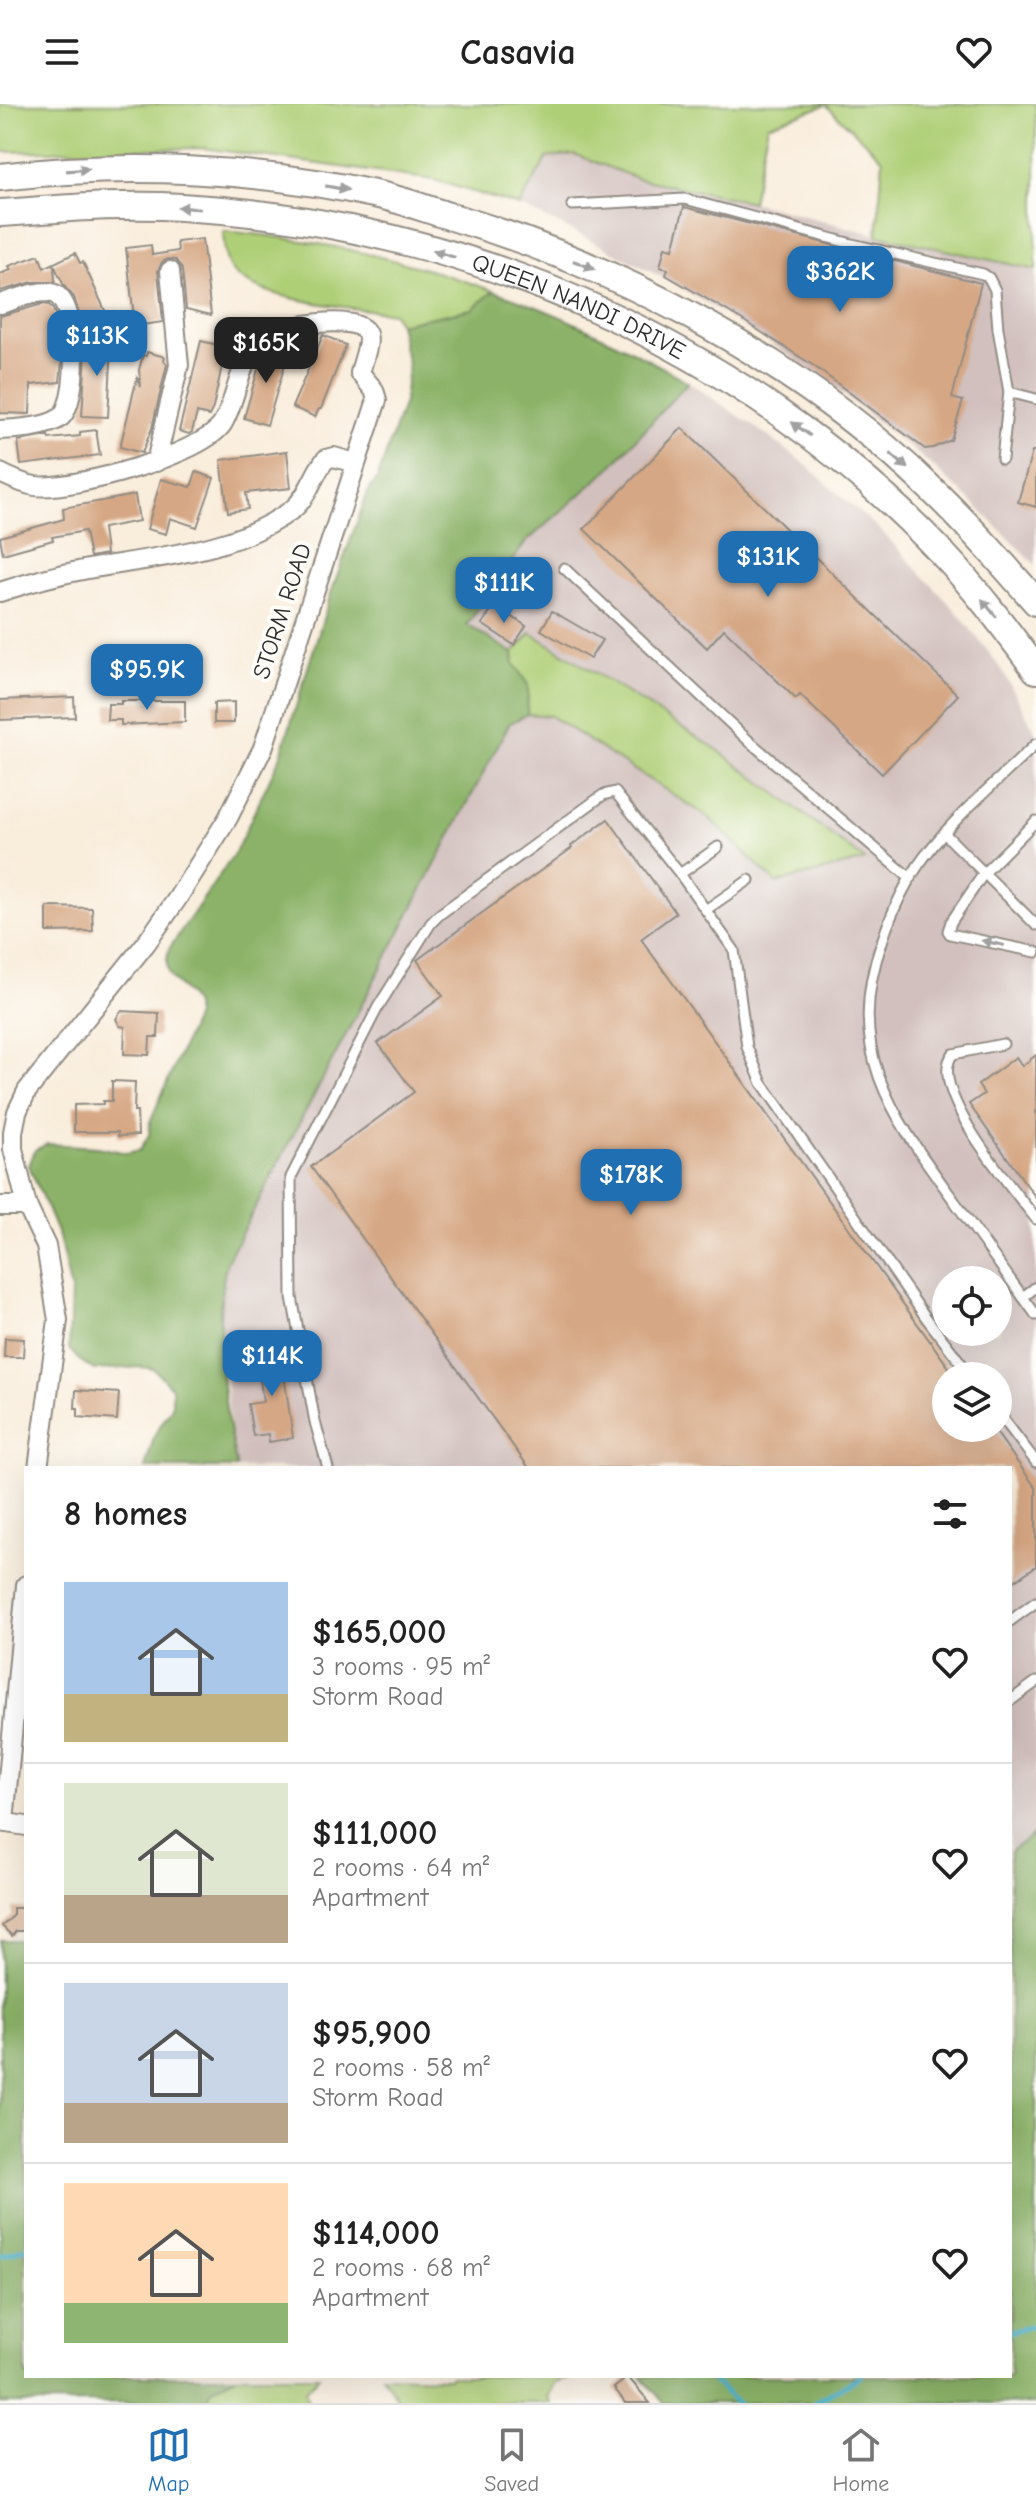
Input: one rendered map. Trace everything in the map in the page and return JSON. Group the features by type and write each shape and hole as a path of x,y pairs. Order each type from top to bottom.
{"main road":[{"name":"QUEEN NANDI DRIVE","path":"0,177 93,169 278,178 381,196 503,232 584,265 676,308 773,365 847,417 928,485 1036,602"},
{"name":"QUEEN NANDI DRIVE","path":"0,213 113,206 182,207 265,215 406,242 547,287 624,321 739,386 808,434 881,494 941,552 991,609 1036,670"}],"street":[{"path":"156,462 179,365 170,271"},
{"path":"0,304 43,293 57,295 66,305 73,356 72,396 69,407 62,415 54,422 0,430"},
{"name":"STORM ROAD","path":"0,473 36,486 61,485 156,462 208,439 217,431 247,362 264,337 302,323 322,321 361,327 367,333 360,373 374,390 377,400 263,748 228,818 147,942 9,1113 13,1149 27,1206 46,1246 58,1320 38,1466"},
{"path":"0,592 79,570 145,560 240,536 294,508 326,459 334,457 355,463"},
{"path":"0,1206 27,1206"},
{"path":"24,1605 2,1822 24,1826"}],"lane":[{"path":"572,205 685,199 852,244 983,274 995,290 1009,392 1002,459"},
{"path":"1009,392 1036,399"},
{"path":"564,568 749,741 910,878"},
{"path":"1036,744 944,833 910,878 891,916 868,990 869,1032 875,1067 905,1132 1036,1315"},
{"path":"327,1466 315,1422 292,1297 291,1177 378,1007 425,930 440,914 603,795 615,792 707,909 734,950 747,1047 754,1069 960,1362"},
{"path":"1036,821 984,873 948,926 950,934 1036,952"},
{"path":"944,833 1036,925"},
{"path":"680,874 718,847"},
{"path":"707,909 749,880"},
{"path":"1003,1044 953,1054 946,1069 950,1090 975,1137 1036,1219"},
{"path":"1023,1297 1036,1287"},
{"path":"1012,1430 1036,1462"},
{"path":"1012,1620 1036,1602"},
{"path":"1012,1700 1036,1682"}],"shaded area":[{"path":"574,154 639,179 752,202 877,235 1036,270 1036,565 923,458 829,383 679,286 519,206 547,158"},
{"path":"688,382 799,459 882,532 957,612 991,655 1036,733 1036,1833 1012,1851 1012,1466 237,1466 219,1310 227,1261 509,724 527,714 550,716 708,817 776,883 864,859 715,748 531,633 513,653 467,626 526,542 608,470"}],"green space":[{"path":"0,104 1036,104 1036,270 877,235 883,159 826,105 768,125 752,202 639,179 574,154 547,158 519,206 434,180 203,148 0,152"},
{"path":"223,231 292,239 361,252 494,291 472,309 399,324 393,313 305,301 258,288 241,279 229,267"},
{"path":"494,291 593,332 688,382 608,470 526,542 467,625 513,653 514,664 528,685 527,714 509,724 227,1261 220,1311 221,1364 237,1466 146,1466 155,1434 172,1407 172,1388 154,1369 94,1370 69,1349 71,1291 59,1237 29,1166 35,1150 47,1144 98,1147 127,1153 140,1150 149,1135 150,1122 196,1016 189,996 168,971 169,949 236,851 281,755 331,593 368,492 378,477 404,402 408,365 399,324 472,309"},
{"path":"531,633 715,748 865,860 776,883 708,817 550,716 527,714 528,685 514,664 513,653"},
{"path":"1036,1833 1036,2403 664,2403 643,2378 1012,2378 1012,1851"},
{"path":"0,1940 24,1940 24,2378 233,2378 212,2389 206,2403 0,2403"},
{"path":"233,2378 317,2378 305,2391 308,2403 206,2403 212,2389"},
{"path":"383,2378 572,2378 556,2382 548,2397 551,2403 401,2403"}],"building":[{"path":"684,207 981,283 952,398 963,401 951,440 925,449 814,366 666,275 668,269 660,267 665,247 673,249"},
{"path":"202,239 211,315 186,309 182,269 176,260 168,259 162,262 158,271 163,322 135,326 126,248 151,245 152,255 178,251 177,242"},
{"path":"75,253 80,263 83,262 113,328 87,331 87,327 83,327 74,297 64,286 54,265 55,282 33,282 0,291 0,274 11,270 9,266 39,255 44,268"},
{"path":"43,304 53,309 57,319 62,361 60,382 31,385 30,414 0,413 0,316"},
{"path":"323,335 346,345 315,417 292,407"},
{"path":"87,337 112,343 108,417 82,416"},
{"path":"201,341 226,347 213,408 209,416 197,413 189,434 179,431"},
{"path":"272,346 289,351 267,425 244,418 261,359"},
{"path":"147,352 165,357 167,364 152,428 142,453 120,447 137,378 141,387 139,370 143,355 146,356"},
{"path":"682,428 958,695 882,774 800,695 796,699 724,629 707,648 584,529"},
{"path":"96,430 100,455 21,465 18,441 48,436 49,439 80,436 80,432"},
{"path":"287,451 291,488 246,493 248,509 228,512 221,460"},
{"path":"1032,452 1036,452 1036,507 1018,502"},
{"path":"196,472 214,478 197,527 170,518 166,534 147,529 161,479 191,487"},
{"path":"135,495 139,521 103,528 106,554 90,557 85,531 52,537 53,540 3,554 0,537 64,519 63,508"},
{"path":"495,605 526,626 514,645 482,624"},
{"path":"552,611 602,640 590,659 541,630"},
{"path":"74,697 75,717 0,720 0,700"},
{"path":"121,701 185,701 185,722 121,725 121,720 107,720 108,704 121,704"},
{"path":"234,702 234,723 214,723 214,703"},
{"path":"608,819 676,913 641,939 945,1362 932,1362 932,1442 1003,1442 1036,1488 1036,1566 1012,1583 1012,1466 528,1466 311,1167 414,1092 378,1043 443,996 417,960"},
{"path":"47,907 92,908 93,931 47,932"},
{"path":"121,1011 159,1013 158,1037 150,1037 149,1055 124,1054 125,1027 120,1026 116,1019"},
{"path":"1036,1055 1036,1198 969,1104 984,1094 978,1085 1016,1057 1022,1066"},
{"path":"112,1081 135,1082 134,1111 137,1111 138,1135 74,1132 74,1105 112,1101"},
{"path":"5,1338 24,1339 23,1357 4,1357"},
{"path":"280,1346 293,1438 269,1442 268,1434 253,1436 248,1404 263,1402 256,1350"},
{"path":"76,1390 119,1393 117,1420 78,1417"},
{"path":"13,1908 24,1908 24,1931 16,1931 12,1936 2,1926 13,1916"},
{"path":"629,2378 650,2403 626,2403 614,2388"}],"waterway":[{"path":"0,2256 24,2249"},
{"path":"1012,2331 1036,2325"},
{"path":"710,2378 737,2403"},
{"path":"814,2403 858,2378"}]}
